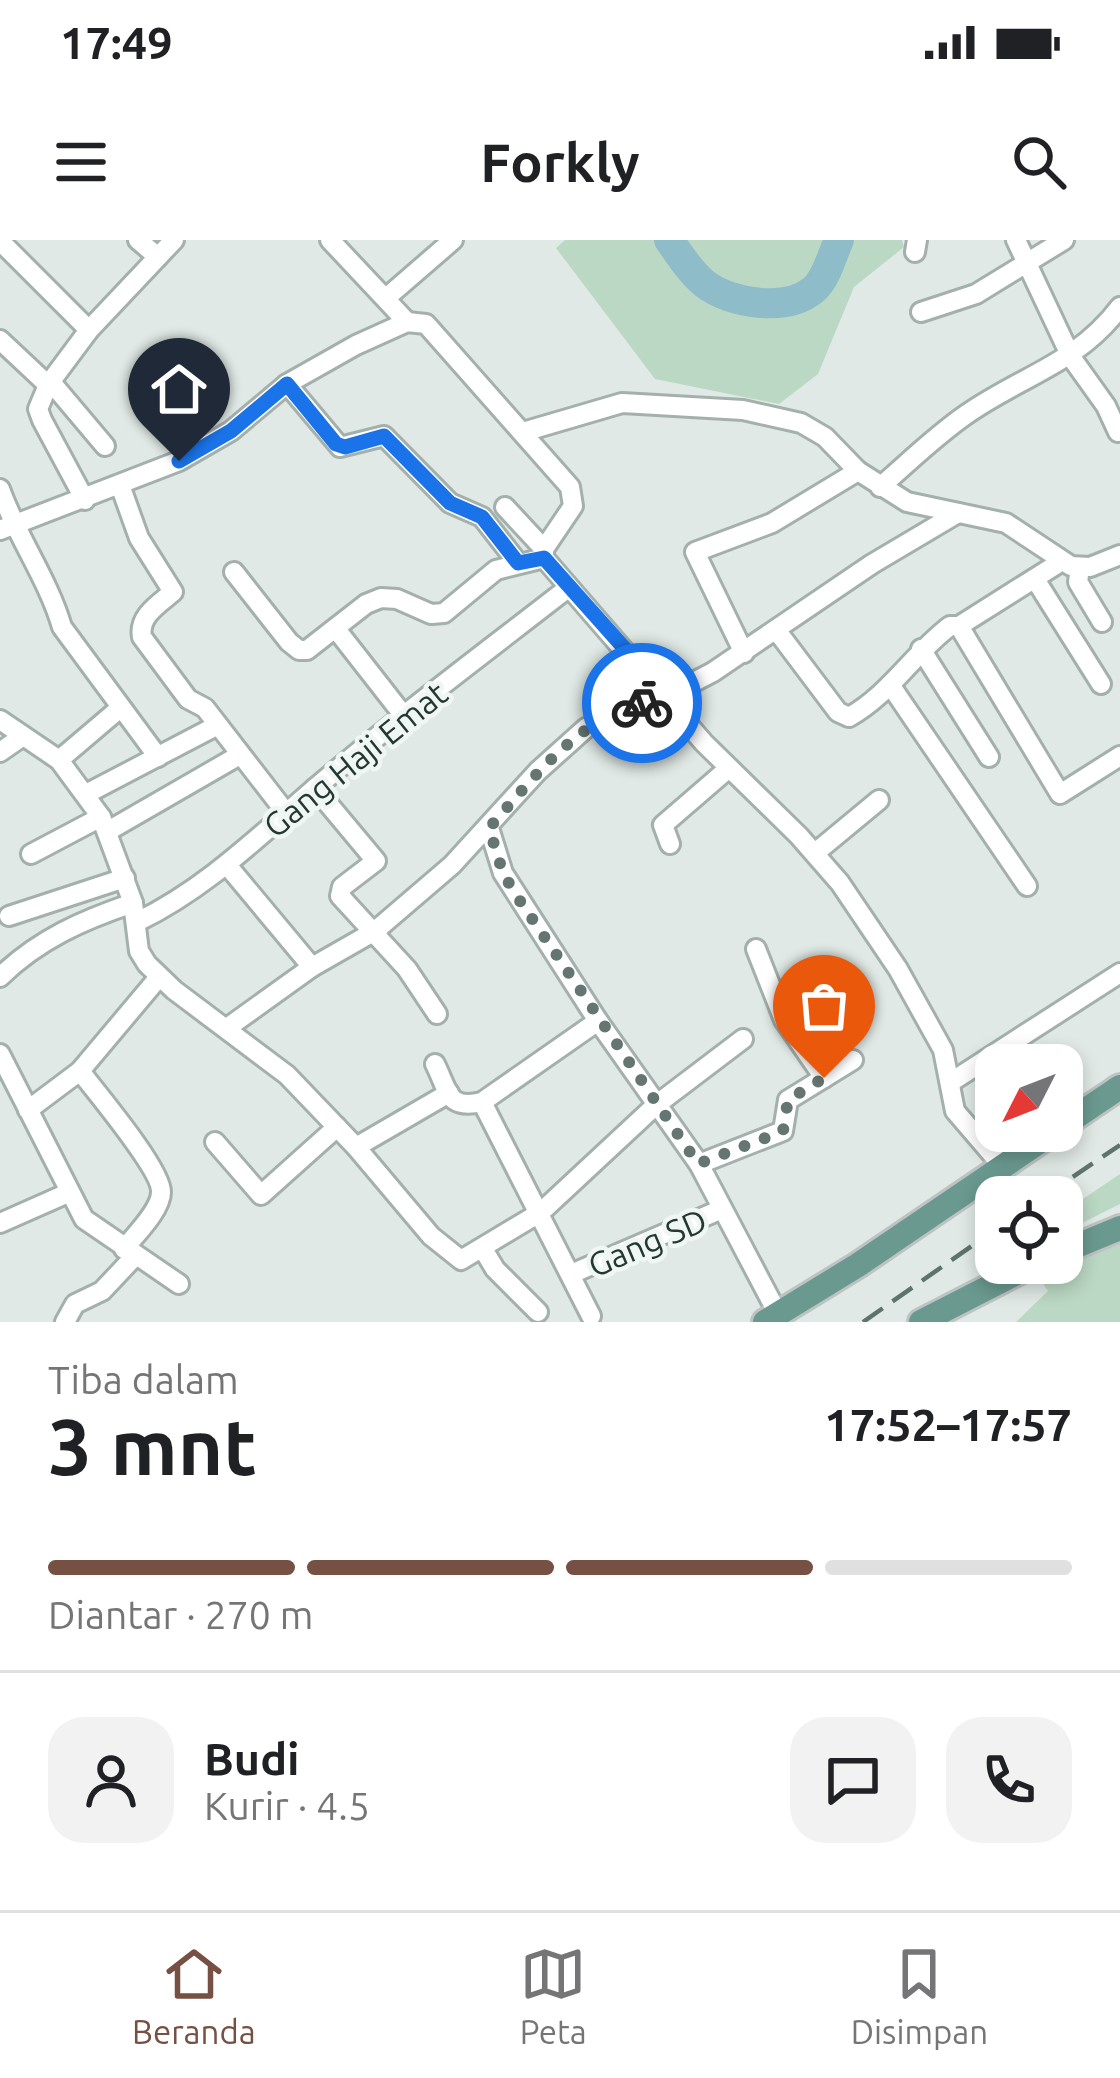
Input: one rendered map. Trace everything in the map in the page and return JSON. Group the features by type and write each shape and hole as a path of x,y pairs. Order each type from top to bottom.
{"main road":[{"path":"1083,1112 1120,1087"},
{"path":"771,1318 1025,1152"},
{"path":"1083,1243 1120,1228"},
{"path":"921,1322 995,1284"}],"street":[{"path":"138,240 158,257"},
{"path":"85,500 38,409 89,330 174,240"},
{"path":"234,572 299,650 307,650 366,604 381,598 444,614 496,570 544,554 573,506 574,495 524,432 431,328 407,322 330,240"},
{"path":"386,298 453,240"},
{"path":"1016,240 1071,357 1106,406 1118,432"},
{"path":"921,312 976,294 1064,240"},
{"path":"0,241 89,330"},
{"path":"880,488 966,415 1071,357 1120,307"},
{"path":"6,526 85,500 207,447 287,384 407,322"},
{"path":"0,340 50,384 105,446"},
{"path":"287,384 340,446 384,436 450,503 482,517 518,563"},
{"path":"524,432 622,403 743,410 812,429 880,488 907,502 1019,529 1071,565 1102,622"},
{"path":"744,653 695,552 772,523 858,471"},
{"path":"119,485 139,538 173,592 146,616 142,637 188,699 205,708 286,814"},
{"path":"0,489 6,526 55,603 62,627 158,757"},
{"path":"505,507 568,588 729,768 815,853 898,969 943,1050 951,1097 961,1120 1003,1167"},
{"path":"227,1028 312,967 375,931 489,828 538,771 586,728 621,709 667,696 744,653 853,577 958,513"},
{"path":"777,632 845,717 852,716 891,686 896,675 950,626 959,626 1035,579 1071,565 1120,555"},
{"path":"1035,579 1101,684"},
{"name":"Gang Haji Emat","path":"0,977 60,932 177,904 568,588"},
{"path":"959,626 1060,794 1120,756"},
{"path":"336,628 404,716"},
{"path":"921,650 989,757"},
{"path":"891,686 1027,886"},
{"path":"59,760 119,709"},
{"path":"0,720 59,760 86,794 104,824 125,878 139,951 159,977 286,1075 448,1252 461,1260 541,1211 656,1105 743,1039"},
{"path":"86,794 216,726"},
{"path":"0,752 23,736"},
{"path":"31,854 104,824 238,756"},
{"path":"670,844 663,825 729,768"},
{"path":"315,788 376,861 339,891 407,968 437,1014"},
{"path":"815,853 879,800"},
{"path":"489,828 503,873 698,1164 771,1318"},
{"path":"226,866 312,967"},
{"path":"9,916 125,878"},
{"path":"756,949 784,1020 824,1078"},
{"path":"951,1082 1120,973"},
{"path":"28,1111 80,1071 159,977"},
{"path":"435,1064 449,1093 463,1106 482,1102 598,1021"},
{"path":"0,1054 84,1219 179,1284"},
{"path":"698,1164 783,1131 788,1100 853,1060"},
{"path":"65,1322 75,1304 101,1291 129,1253 162,1191 149,1163 80,1071"},
{"path":"356,1148 449,1093"},
{"name":"Gang SD","path":"482,1102 591,1316"},
{"path":"214,1142 261,1195 337,1127"},
{"path":"0,1223 68,1193"},
{"name":"Gang SD","path":"571,1274 722,1209"},
{"path":"483,1249 495,1269 538,1312"}],"green space":[{"path":"565,240 902,240 904,247 854,287 818,374 779,404 655,379 556,248"},
{"path":"1120,1174 1120,1204 1083,1222 1083,1199"},
{"path":"1120,1237 1120,1322 1016,1322 1048,1291 1043,1284 1083,1284 1083,1252"}],"waterway":[{"path":"669,240 705,284 759,303 789,301 818,286 839,240"}],"railway":[{"path":"1074,1176 1120,1145"},
{"path":"863,1322 975,1244"}],"way so far":[{"path":"642,703 586,728 538,771 489,828 503,873 698,1164 783,1131 788,1100 824,1078"}],"route":[{"path":"179,461 231,431 287,384 336,444 345,447 384,436 450,503 482,517 518,563 544,558 667,696 642,703"}]}
